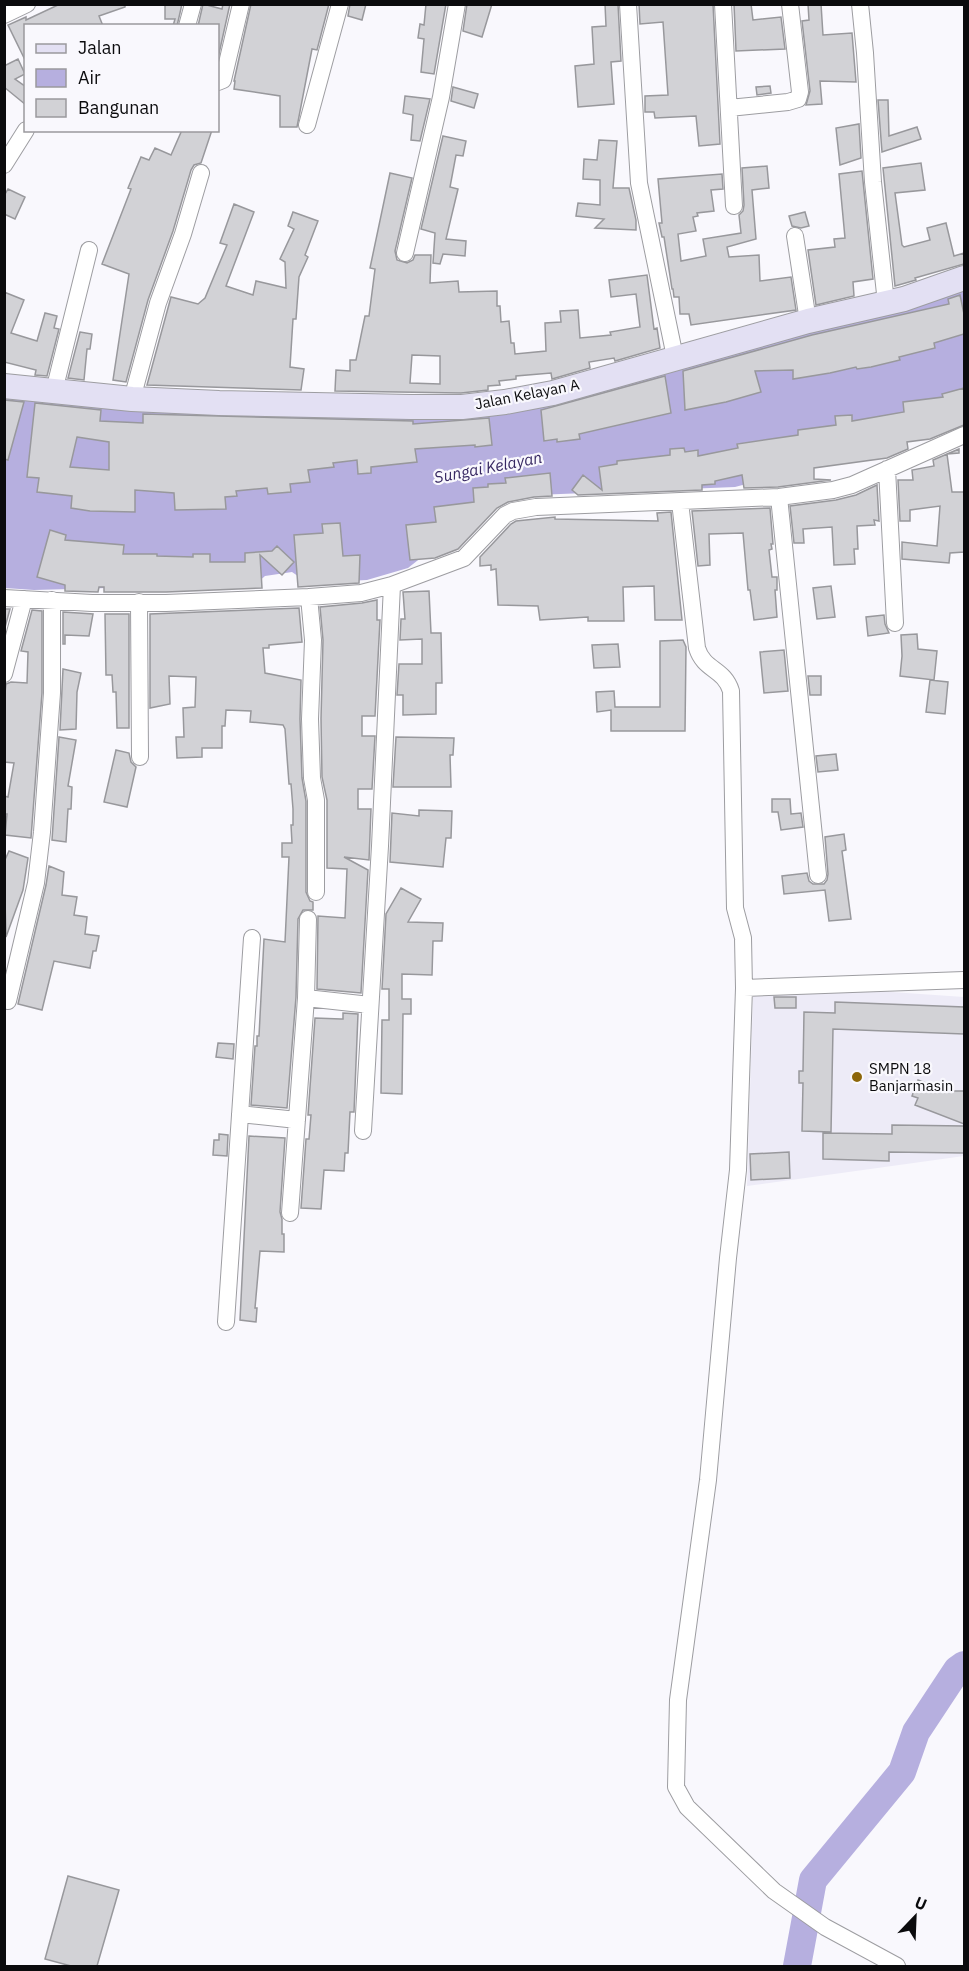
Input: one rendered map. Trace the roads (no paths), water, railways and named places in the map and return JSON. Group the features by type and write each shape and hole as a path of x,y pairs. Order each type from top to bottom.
{"street":[{"path":"4,15 27,4"},
{"path":"188,24 193,4"},
{"path":"219,82 224,80 241,4"},
{"path":"307,125 340,4"},
{"path":"405,253 441,97 457,4"},
{"path":"628,4 639,183 675,357"},
{"path":"723,4 734,206"},
{"path":"729,108 798,99 800,92 790,4"},
{"path":"860,4 873,182 886,303"},
{"path":"4,165 25,132"},
{"path":"132,399 158,303 183,234 201,173"},
{"path":"795,236 808,321"},
{"path":"54,391 89,250"},
{"name":"Jalan Kelayan A","path":"4,386 132,399 230,403 462,406 505,402 553,393 808,321 904,299 964,278"},
{"path":"4,598 92,603 309,597 361,593 392,585 464,558 497,522 513,511 536,507 779,497 843,489 964,435"},
{"path":"887,469 895,623"},
{"path":"779,497 818,875"},
{"path":"680,502 697,648 704,664 722,674 731,691 735,908 743,938 744,988 738,1170 708,1480 678,1700 676,1787 687,1807 774,1891 825,1927 897,1966"},
{"path":"363,1131 380,846 392,585"},
{"path":"309,597 313,640 310,719 312,778 316,800 316,892"},
{"path":"4,674 24,599"},
{"path":"8,1001 36,883 42,832 52,693 52,600"},
{"path":"139,602 140,757"},
{"path":"290,1213 306,998 308,920"},
{"path":"226,1322 252,938"},
{"path":"744,988 964,980"},
{"path":"306,998 370,1005"},
{"path":"240,1114 297,1120"}],"water":[{"name":"Sungai Kelayan","path":"964,287 964,418 885,447 735,487 511,496 484,508 408,568 367,580 308,583 292,572 265,576 256,584 34,590 5,588 4,396 470,413"}],"waterway":[{"path":"797,1966 813,1880 902,1772 916,1732 957,1670 964,1665"}],"place":[{"name":"SMPN 18 Banjarmasin","path":"857,1077"}]}
